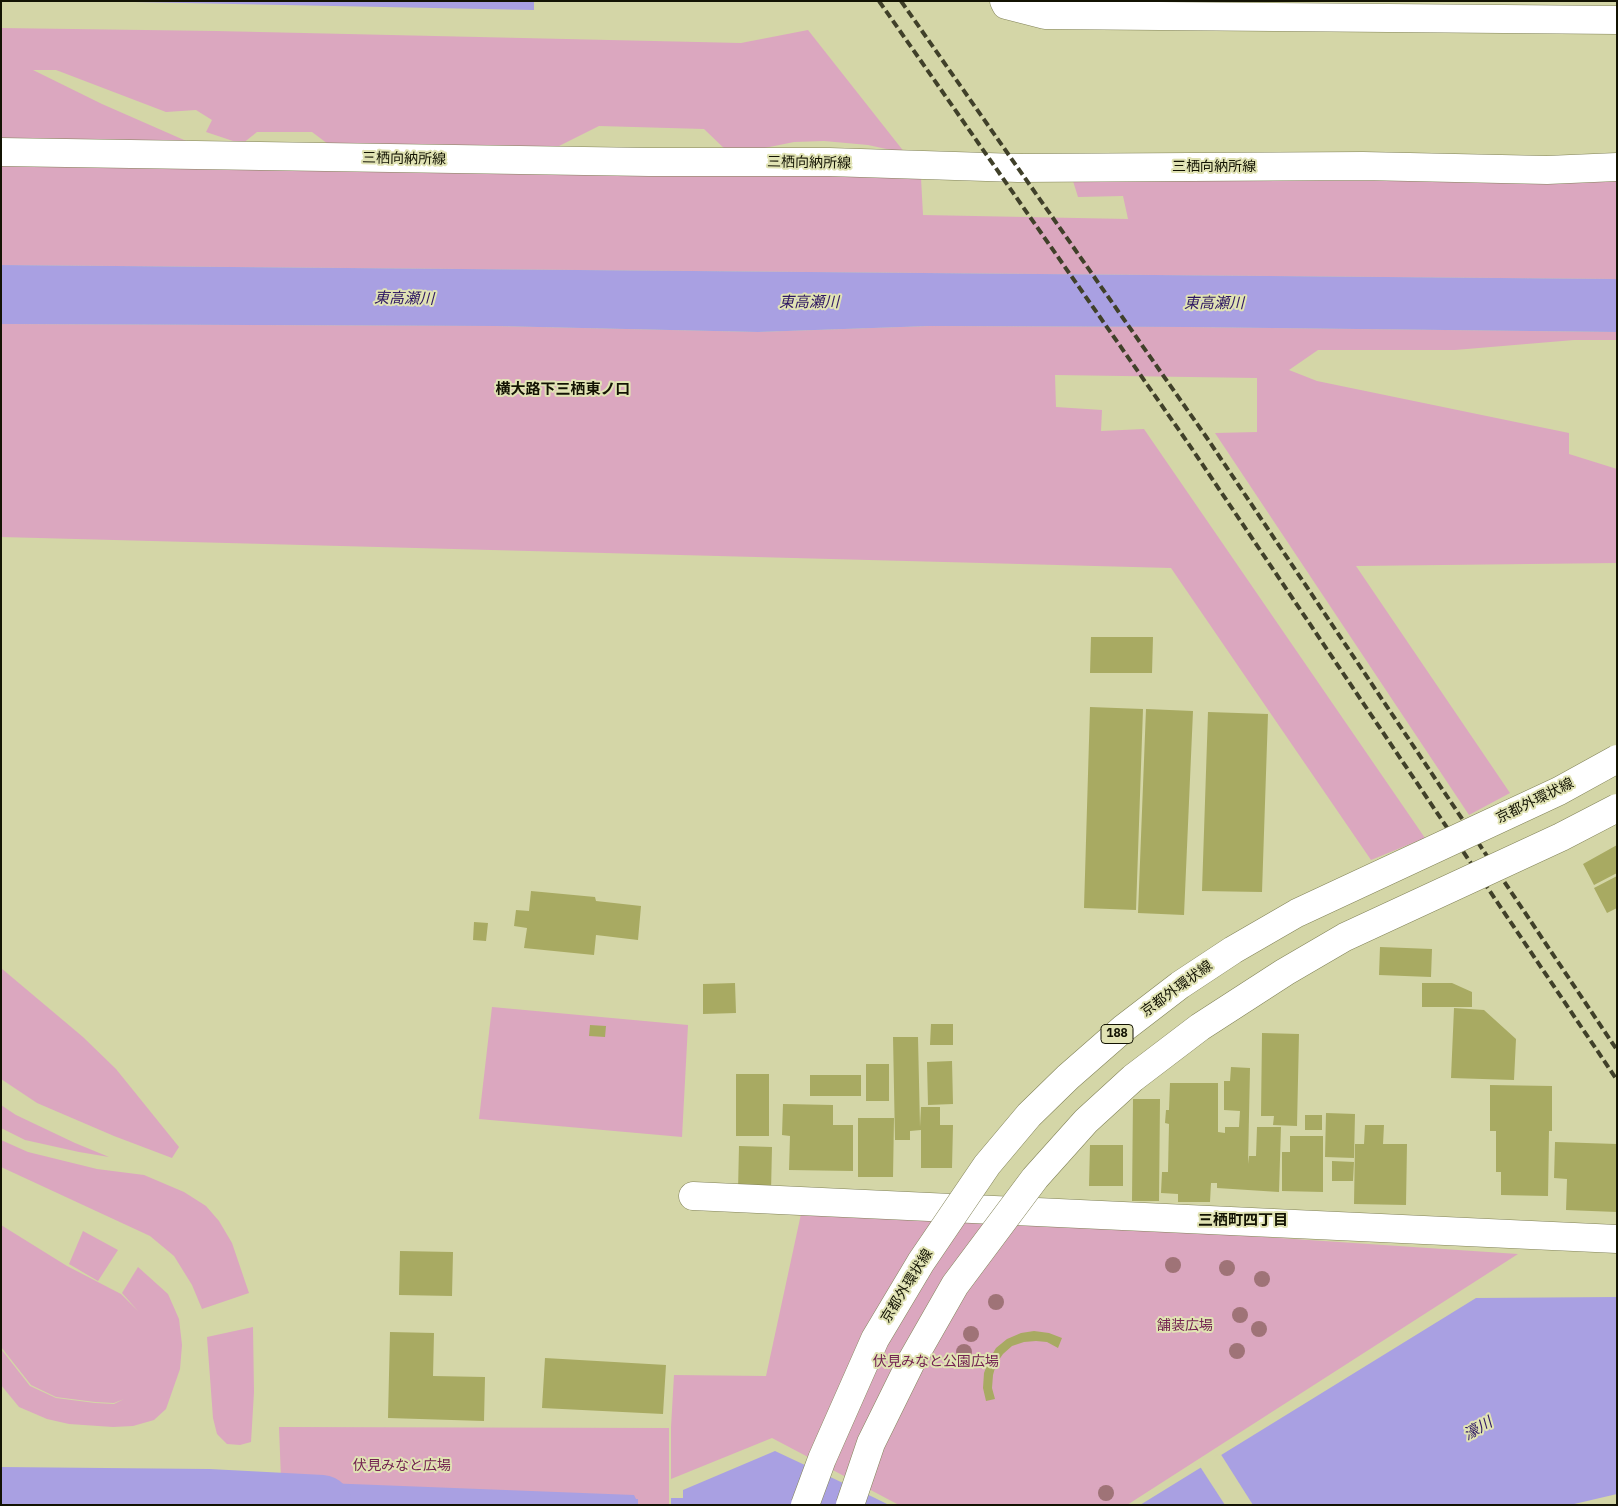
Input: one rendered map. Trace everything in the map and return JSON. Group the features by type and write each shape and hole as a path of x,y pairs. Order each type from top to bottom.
{"main road":[{"path":"1004,1 1006,4 1045,15 1171,9 1373,10 1617,20"},
{"name":"三栖向納所線","path":"1,152 648,162 829,162 1018,168 1363,166 1547,170 1617,167"},
{"name":"京都外環状線","path":"805,1505 822,1459 875,1339 920,1262 987,1165 1029,1115 1068,1077 1124,1028 1180,985 1233,950 1290,918 1559,791 1617,759"},
{"path":"850,1505 870,1443 911,1362 955,1285 1035,1178 1086,1121 1119,1090 1200,1027 1285,972 1336,942 1561,837 1617,808"},
{"path":"693,1196 1617,1239"}],"green space":[{"path":"1,28 741,43 808,30 905,153 868,145 824,141 794,142 740,153 728,152 704,129 599,126 555,148 328,144 312,132 257,132 242,144 206,132 212,120 196,110 166,112 56,70 33,70 102,104 200,147 1,143"},
{"path":"1,162 514,169 921,178 923,215 1128,219 1123,196 1078,197 1073,181 1617,178 1617,279 1,265"},
{"path":"1,324 494,326 758,332 930,326 1617,332 1617,340 1574,340 1455,350 1318,350 1289,370 1317,381 1569,433 1569,454 1617,469 1617,563 1356,566 1510,793 1469,815 1215,433 1257,432 1257,378 1055,375 1056,407 1102,410 1101,431 1144,429 1425,838 1371,860 1171,568 1,537"},
{"path":"1,968 83,1037 116,1069 179,1147 172,1158 114,1136 37,1103 1,1079"},
{"path":"492,1007 688,1025 682,1137 479,1119"},
{"path":"1,1105 16,1115 109,1157 25,1140 1,1128"},
{"path":"1,1140 28,1152 97,1169 144,1175 184,1192 206,1206 219,1221 232,1243 249,1293 202,1309 192,1285 174,1256 150,1236 1,1167"},
{"name":"伏見みなと公園広場","path":"801,1214 1025,1221 1518,1254 1127,1505 899,1505 772,1438 671,1479 674,1375 766,1376"},
{"path":"1,1225 67,1266 121,1294 138,1311 122,1293 138,1267 168,1294 179,1319 182,1345 180,1369 166,1409 154,1420 133,1426 113,1427 69,1424 47,1419 19,1407 1,1385 1,1349 30,1386 56,1398 114,1404 124,1399 114,1403 56,1397 31,1385 1,1347"},
{"path":"83,1231 118,1250 98,1281 69,1264"},
{"path":"253,1327 254,1392 251,1442 240,1445 227,1444 217,1434 213,1418 207,1337"},
{"name":"伏見みなと広場","path":"279,1427 669,1428 669,1505 282,1505"}],"water":[{"path":"84,1 534,1 534,10"},
{"name":"東高瀬川","path":"1,265 1617,279 1617,332 930,326 758,332 494,326 1,324"},
{"name":"濠川","path":"1617,1297 1617,1494 1570,1505 1140,1505 1476,1298"},
{"path":"775,1451 889,1505 671,1505 671,1498 683,1498 683,1490"},
{"path":"25,1481 51,1488 118,1491 197,1489 233,1484 233,1505 173,1505 134,1500 89,1505 1,1505 1,1482"},
{"path":"274,1481 634,1495 638,1499 638,1505 267,1505 267,1486 274,1486"}],"pier":[{"path":"1220,1453 1253,1505 1225,1505 1199,1465"}],"building":[{"path":"1091,637 1153,637 1152,673 1090,673"},
{"path":"1090,707 1143,709 1136,910 1084,908"},
{"path":"1146,709 1193,711 1184,915 1138,913"},
{"path":"1208,712 1268,714 1262,892 1202,891"},
{"path":"1617,845 1617,873 1594,885 1583,864"},
{"path":"1617,876 1617,908 1607,913 1594,888"},
{"path":"531,891 595,897 596,901 641,906 638,940 596,935 594,955 524,948 527,928 514,926 516,910 529,911"},
{"path":"474,922 488,923 486,941 473,940"},
{"path":"1380,947 1432,949 1431,977 1379,975"},
{"path":"735,983 736,1013 703,1014 703,984"},
{"path":"1422,983 1452,983 1472,992 1472,1007 1422,1007"},
{"path":"1454,1008 1484,1010 1516,1039 1514,1080 1451,1078"},
{"path":"931,1024 953,1024 953,1045 930,1045"},
{"path":"590,1025 606,1026 605,1037 589,1036"},
{"path":"1262,1033 1299,1034 1297,1126 1273,1125 1274,1116 1261,1116"},
{"path":"893,1037 918,1037 920,1127 921,1107 940,1107 940,1125 953,1125 952,1168 921,1168 921,1130 910,1131 910,1140 895,1140"},
{"path":"952,1061 953,1104 928,1105 927,1062"},
{"path":"866,1064 889,1064 889,1101 866,1101"},
{"path":"1231,1067 1250,1068 1248,1164 1249,1156 1256,1156 1257,1127 1281,1127 1279,1192 1217,1188 1217,1183 1211,1183 1210,1202 1178,1202 1178,1194 1161,1193 1162,1172 1168,1172 1169,1124 1165,1123 1166,1110 1169,1110 1170,1083 1218,1083 1218,1132 1225,1133 1225,1127 1239,1127 1240,1111 1224,1110 1224,1081 1230,1081"},
{"path":"736,1074 769,1074 769,1136 736,1136"},
{"path":"810,1075 861,1075 861,1096 810,1096"},
{"path":"1490,1085 1552,1086 1552,1131 1549,1131 1548,1196 1501,1195 1501,1172 1496,1172 1496,1131 1490,1131"},
{"path":"1133,1099 1160,1099 1159,1201 1132,1201"},
{"path":"783,1104 833,1105 833,1125 853,1125 853,1171 789,1170 790,1136 782,1135"},
{"path":"1326,1113 1355,1114 1354,1158 1325,1157"},
{"path":"1305,1115 1322,1115 1322,1130 1305,1130"},
{"path":"858,1118 894,1118 893,1177 858,1177"},
{"path":"1365,1125 1384,1125 1383,1144 1407,1144 1406,1205 1354,1204 1355,1144 1364,1144"},
{"path":"1290,1136 1323,1136 1323,1192 1282,1191 1282,1152 1290,1152"},
{"path":"1555,1142 1617,1144 1617,1212 1566,1210 1567,1179 1554,1178"},
{"path":"1090,1145 1123,1145 1123,1186 1089,1186"},
{"path":"739,1146 772,1147 771,1192 738,1191"},
{"path":"1332,1161 1354,1162 1353,1181 1332,1181"},
{"path":"400,1251 453,1252 452,1296 399,1295"},
{"path":"1034,1331 1049,1333 1062,1338 1058,1348 1047,1342 1036,1341 1012,1346 996,1364 992,1388 995,1399 986,1401 983,1388 984,1373 996,1348 1007,1339 1021,1333"},
{"path":"390,1332 434,1333 433,1376 485,1377 484,1421 388,1418"},
{"path":"545,1358 666,1365 663,1414 542,1408"}],"waterway":[{"path":"1,1497 208,1499 322,1505"}],"railway":[{"path":"879,1 1188,443 1617,1080"},
{"path":"901,1 1207,438 1617,1050"}],"district":[{"name":"横大路下三栖東ノ口","path":"563,390"},
{"name":"三栖町四丁目","path":"1243,1221"}],"park label":[{"name":"舗装広場","path":"1185,1326"}]}
